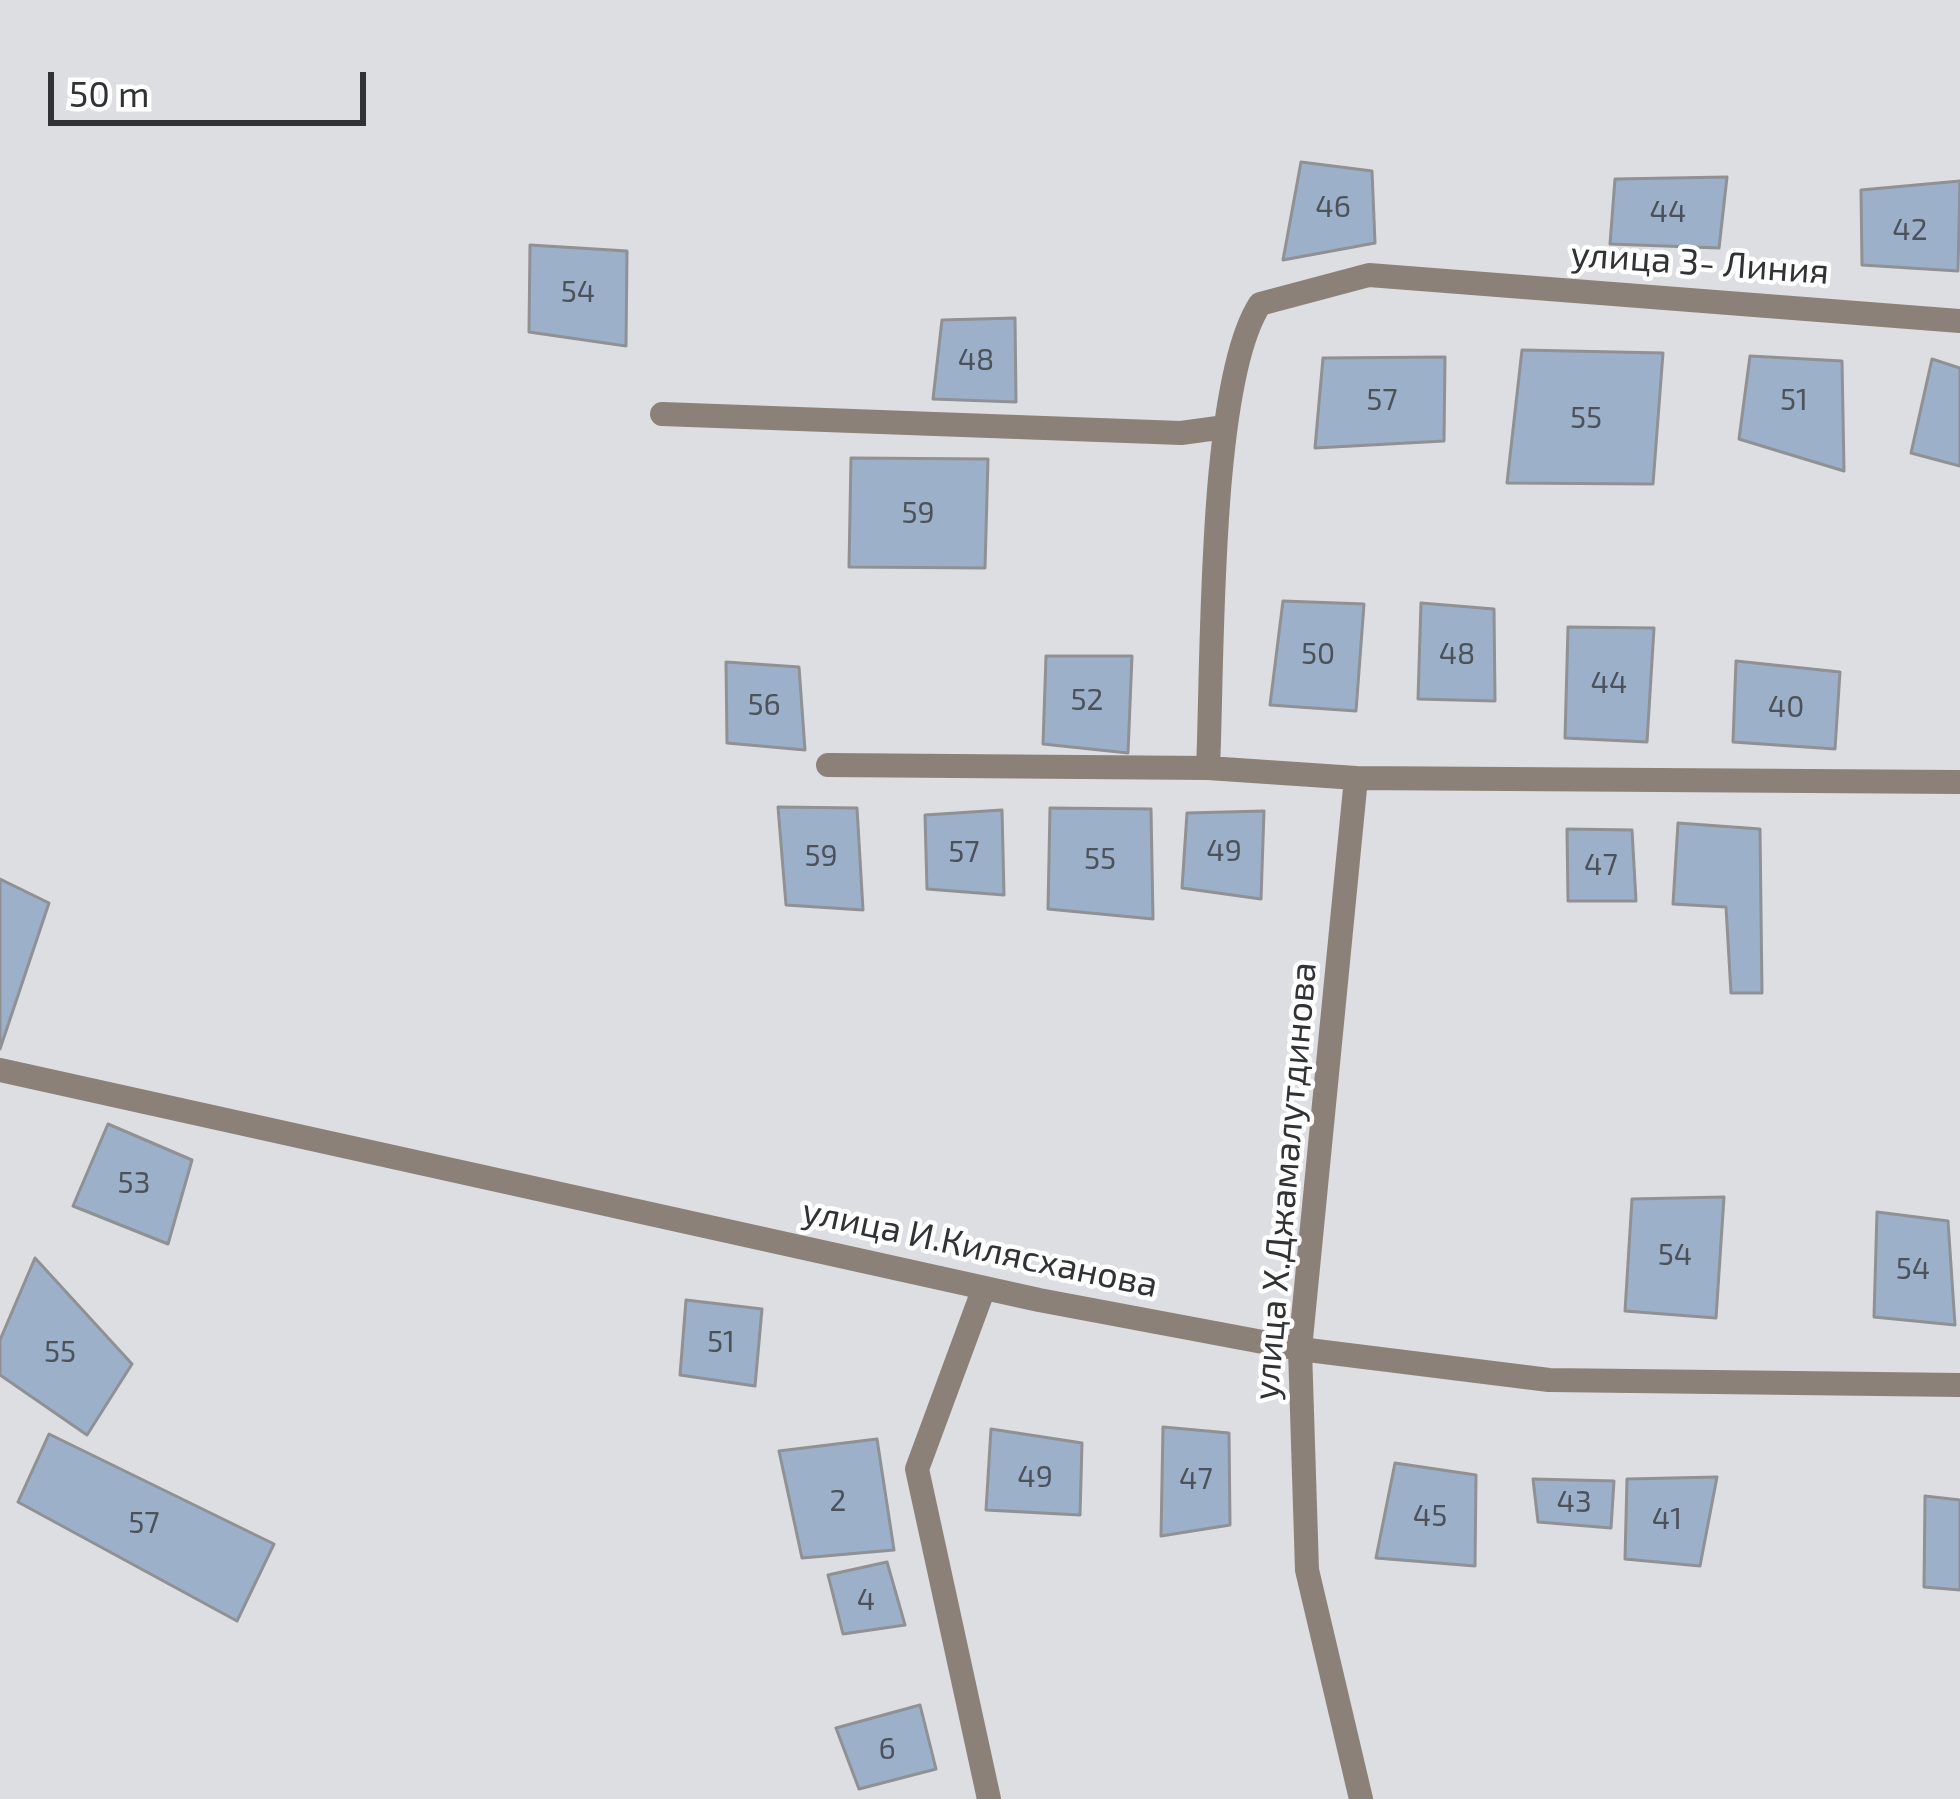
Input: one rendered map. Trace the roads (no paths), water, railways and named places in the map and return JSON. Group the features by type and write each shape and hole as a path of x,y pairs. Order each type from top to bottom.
{"street":[{"name":"улица 3- Линия","path":"1226,427 1246,325 1259,304 1369,275 1960,321"},
{"path":"662,414 1181,433 1226,427 1208,768"},
{"path":"828,765 1208,768 1356,778 1960,782"},
{"name":"улица Х.Джамалутдинова","path":"1356,778 1300,1349 1307,1570 1360,1799"},
{"name":"улица И.Килясханова","path":"0,1070 984,1288 1300,1349 1549,1380 1960,1385"},
{"path":"984,1288 917,1468 989,1799"}]}
